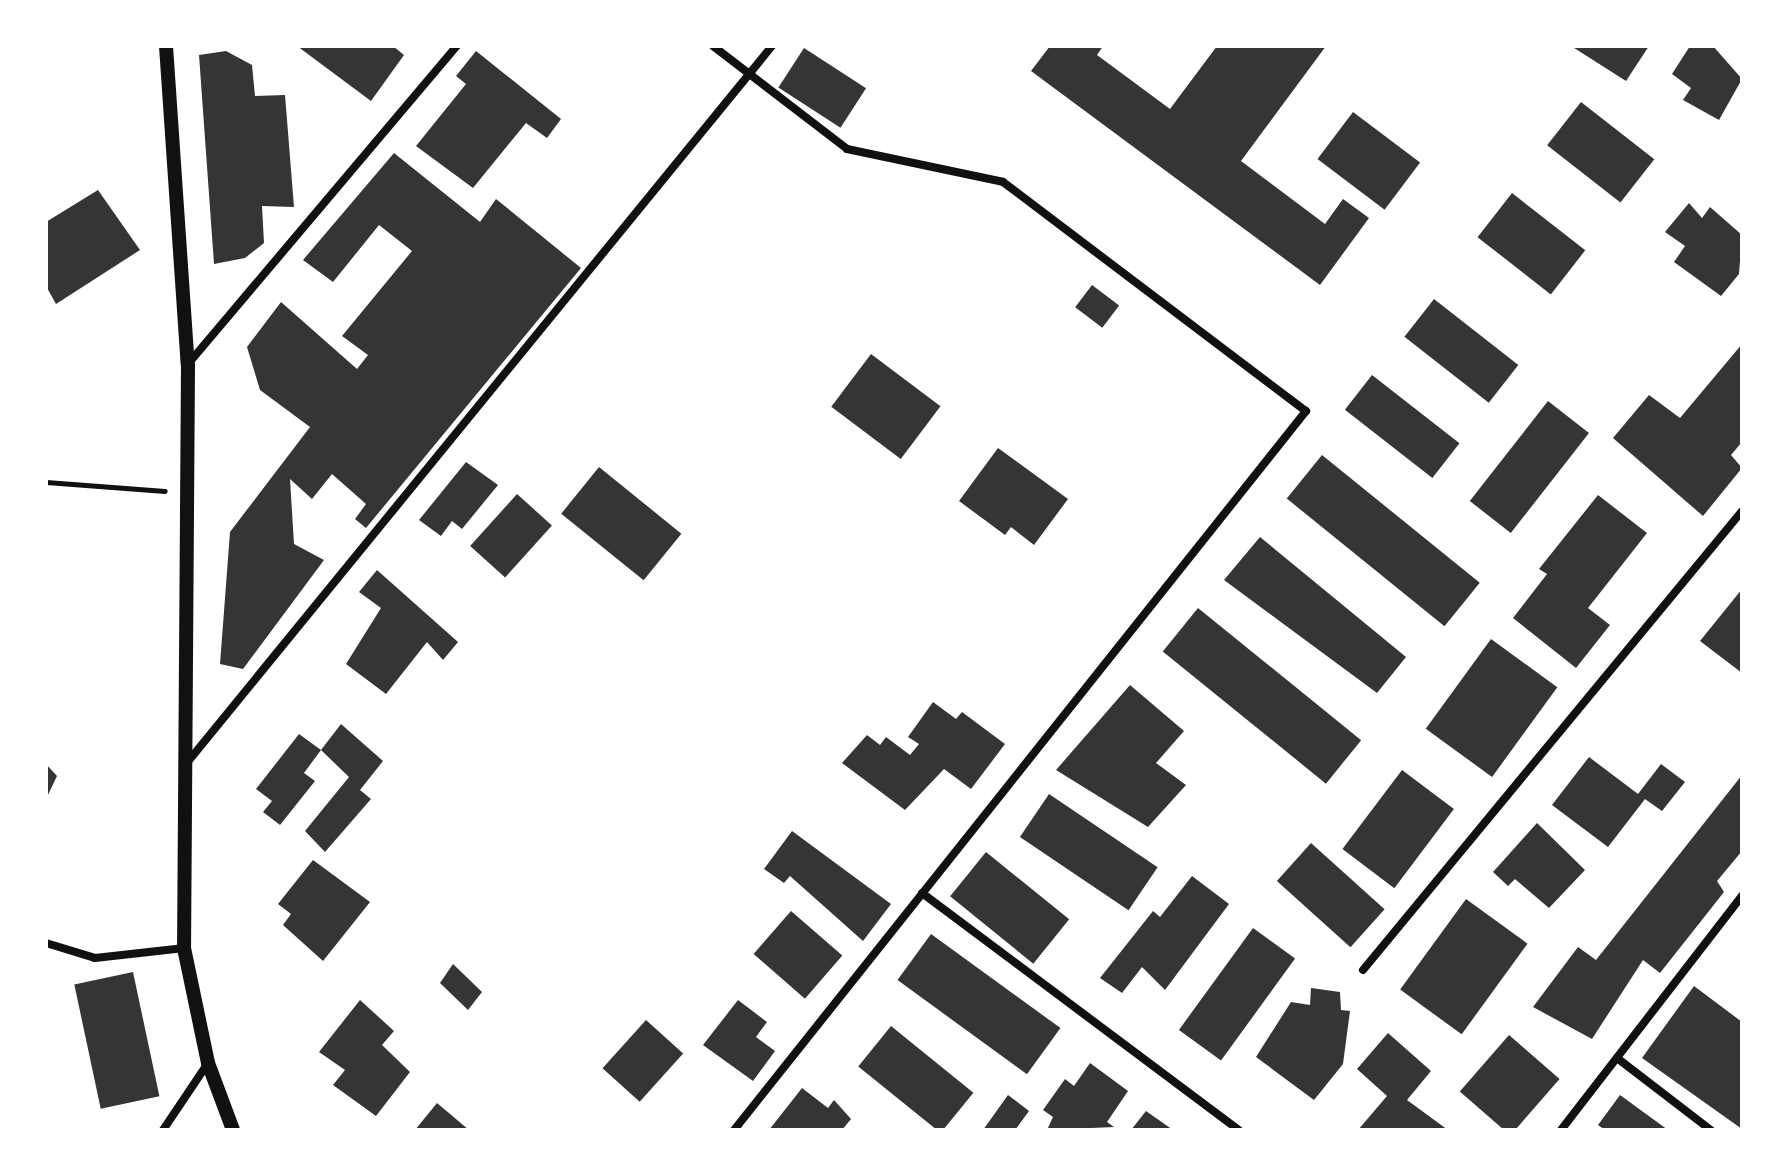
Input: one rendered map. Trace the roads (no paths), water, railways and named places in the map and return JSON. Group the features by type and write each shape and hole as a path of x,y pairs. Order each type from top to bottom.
{"street":[{"path":"166,46 188,365 184,948 208,1063 233,1130"},
{"path":"188,365 457,46"},
{"path":"713,46 748,76 847,149 1003,182 1306,411 734,1130"},
{"path":"185,766 772,46"},
{"path":"1363,970 1742,511"},
{"path":"922,893 1239,1130"},
{"path":"1561,1130 1742,896"},
{"path":"46,943 95,958 184,948"},
{"path":"1617,1058 1711,1130"},
{"path":"163,1130 208,1063"}]}
